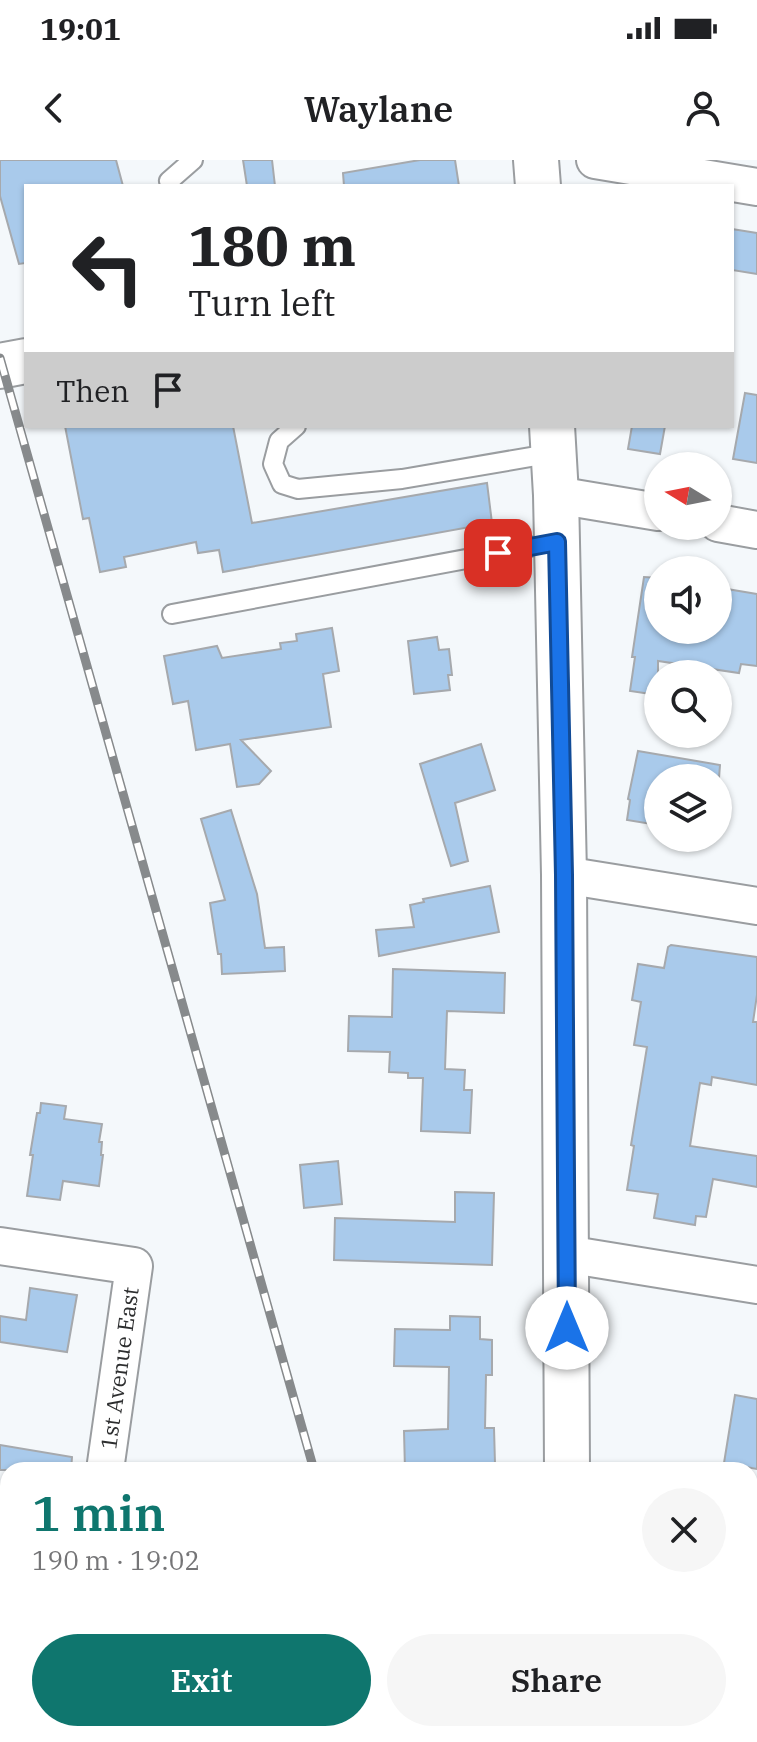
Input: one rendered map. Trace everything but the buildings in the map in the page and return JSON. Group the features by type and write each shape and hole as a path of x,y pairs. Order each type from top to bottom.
{"main road":[{"path":"536,160 538,184"},
{"path":"0,366 24,361"},
{"path":"554,458 564,875 567,1462"}],"street":[{"path":"595,160 757,187"},
{"path":"554,458 644,505"},
{"path":"732,526 757,530"},
{"path":"564,875 757,906"},
{"name":"1st Avenue East","path":"0,1246 134,1266 106,1462"},
{"path":"566,1254 757,1285"}],"lane":[{"path":"170,184 169,181 193,160"},
{"path":"294,428 279,441 273,464 282,484 298,489 402,479 554,458"},
{"path":"172,614 557,542"}],"railway":[{"path":"0,358 312,1462"}],"route":[{"path":"498,553 557,542 564,875 567,1328"}]}
